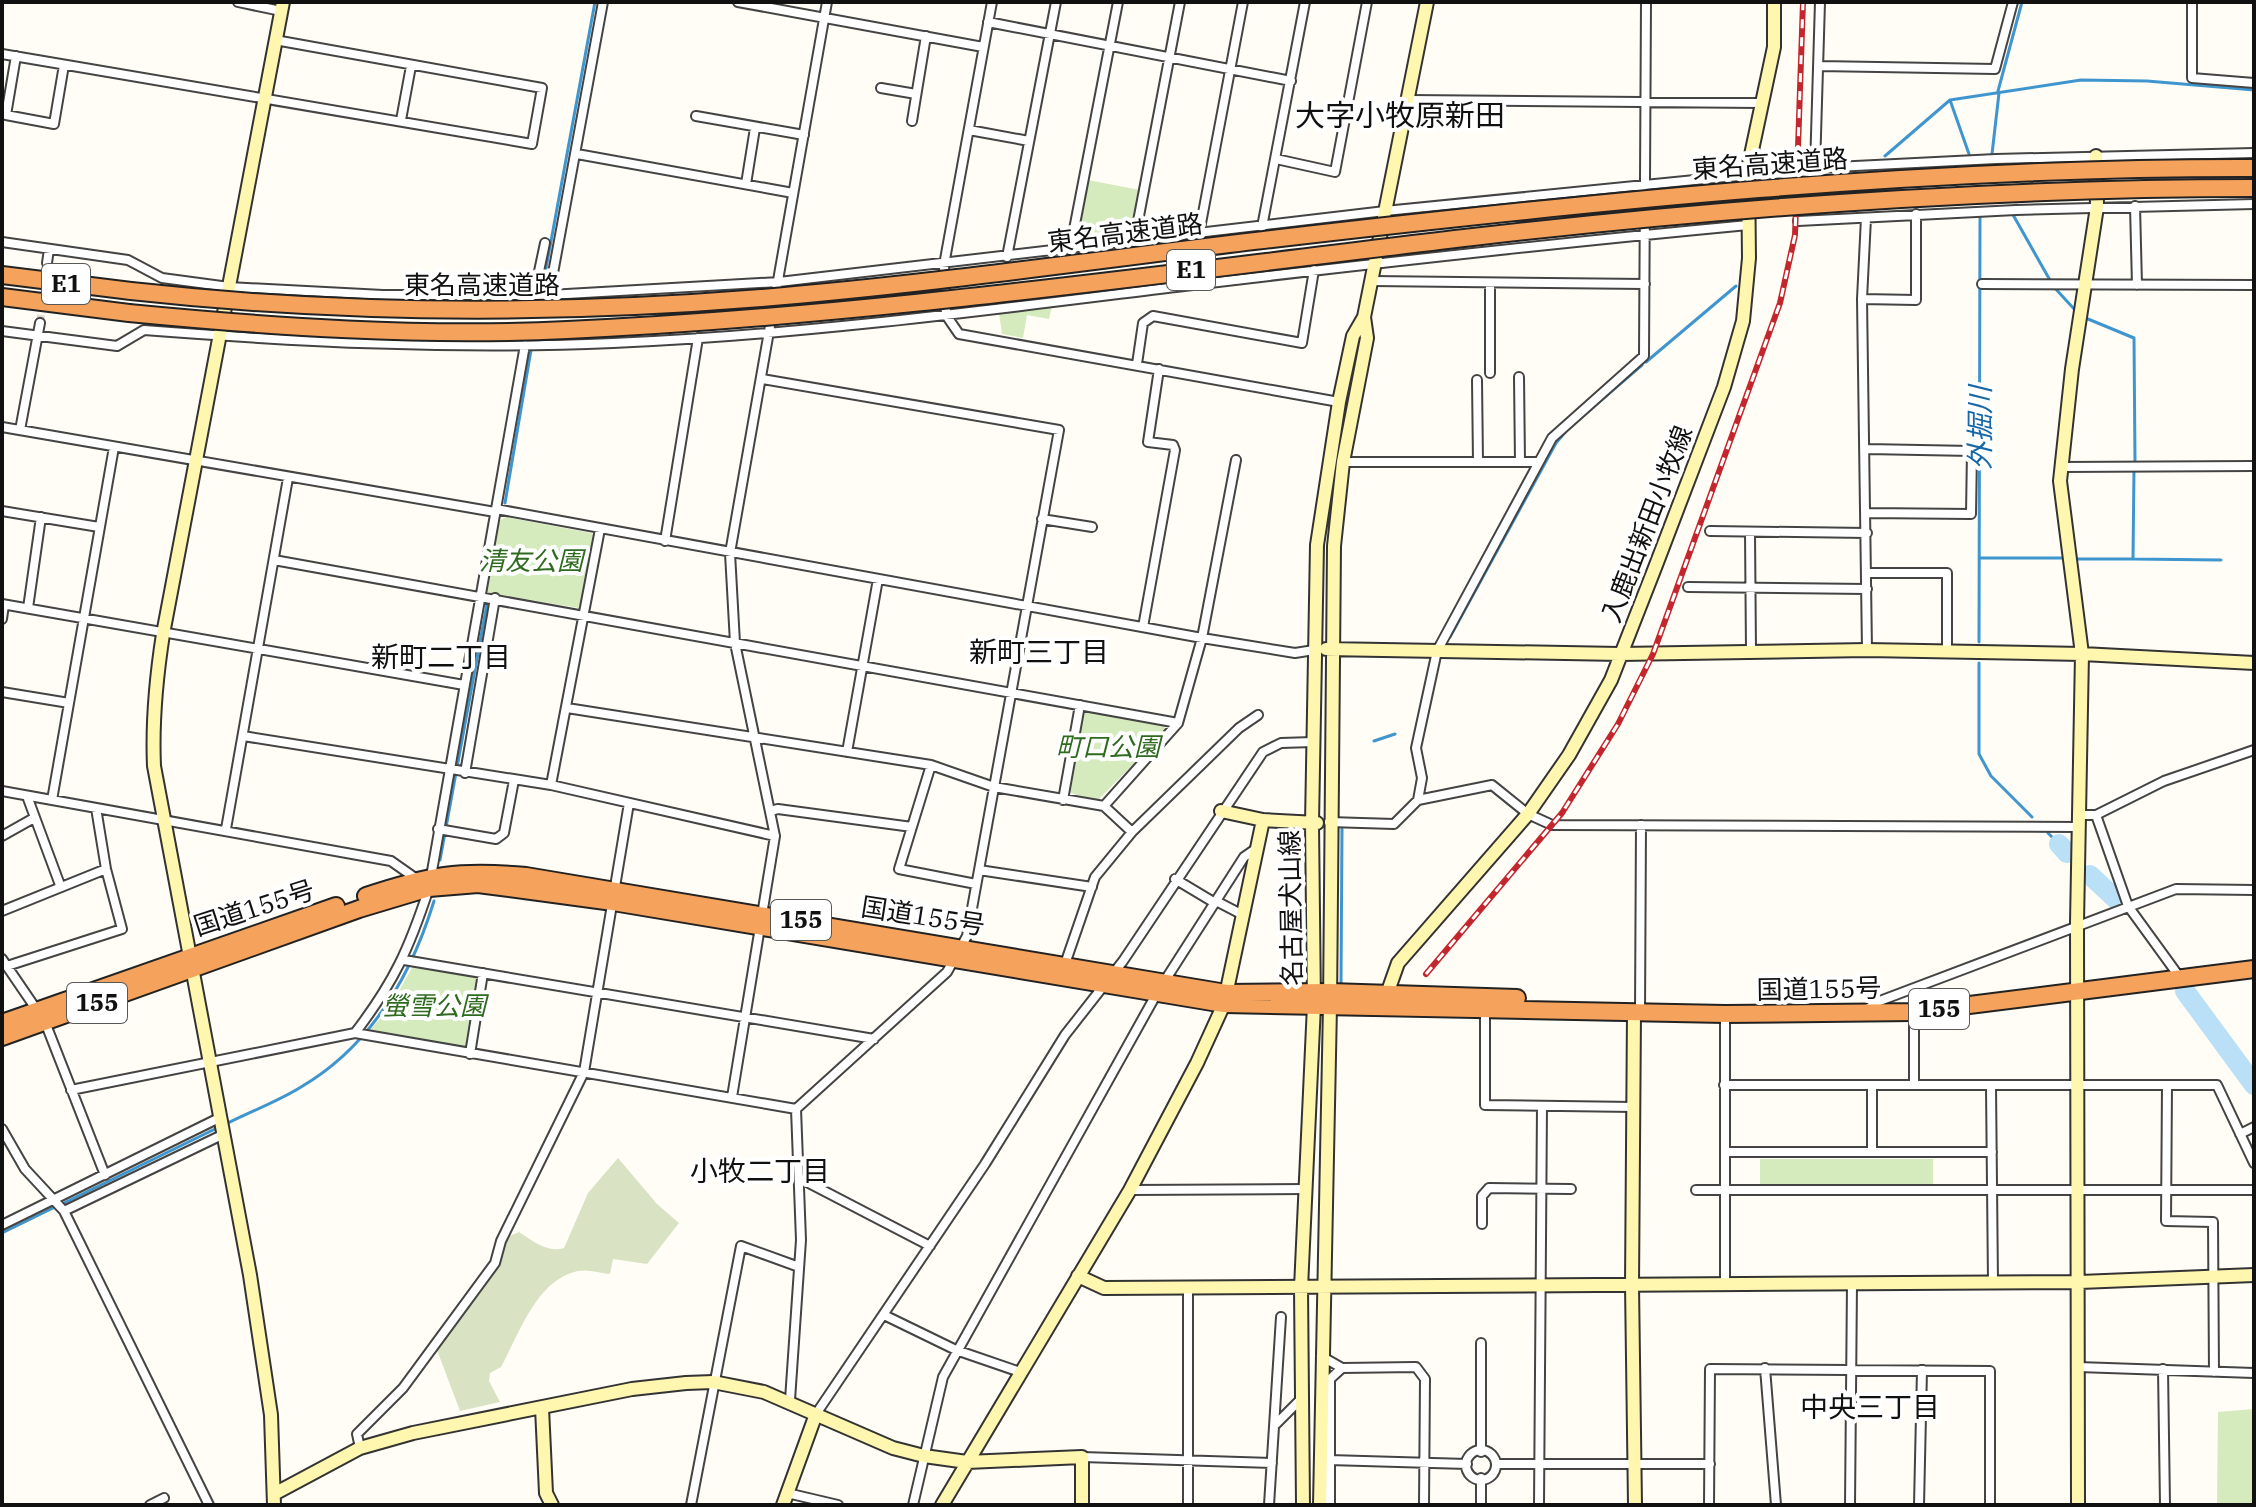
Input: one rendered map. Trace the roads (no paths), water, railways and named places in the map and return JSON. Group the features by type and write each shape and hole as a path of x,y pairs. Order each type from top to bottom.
{"highway":[{"name":"東名高速道路","path":"2,275 277,305 385,310 462,311 667,304 852,289 1478,215 1685,195 1938,176 2254,168"},
{"name":"東名高速道路","path":"2,297 129,313 368,330 593,328 855,310 1686,214 2027,193 2254,188"},
{"name":"国道155号","path":"2,1037 41,1016 191,961 425,881 479,872 1225,999 1322,999 1485,1008 1725,1014 1914,1012 2254,969"},
{"name":"国道155号","path":"959,952 1065,964 1108,978"},
{"name":"国道155号","path":"1322,999 1387,994 1492,996 1598,1005 1632,1012"},
{"name":"国道155号","path":"2,1023 41,1016"}],"street":[{"path":"238,2 282,7 221,336 193,461 153,696 153,733 154,766 222,1126 271,1415 274,1500"},
{"path":"549,295 603,2"},
{"path":"738,2 983,47"},
{"path":"732,1097 775,836 735,643 730,553 827,2"},
{"path":"992,2 944,265 946,315 959,334 1339,402"},
{"path":"1007,257 1056,2"},
{"path":"1070,250 1118,2"},
{"path":"1134,242 1180,2"},
{"path":"1199,234 1243,2"},
{"path":"1262,227 1305,2"},
{"path":"1276,159 1335,172 1367,2"},
{"name":"名古屋犬山線","path":"1320,1505 1320,1356 1324,1288 1322,999 1312,823 1320,504 1353,336 1364,317 1372,281 1427,2"},
{"path":"1418,800 1422,778 1416,748 1437,651 1552,438 1574,415 1644,356 1646,2"},
{"name":"入鹿出新田小牧線","path":"1387,994 1398,963 1528,814 1569,755 1611,680 1724,387 1743,321 1749,258 1748,169 1774,47 1774,2"},
{"path":"1820,2 1815,168 2254,153"},
{"path":"1819,66 1995,69 2013,2"},
{"path":"2192,2 2192,78 2254,83"},
{"path":"988,22 1291,81"},
{"path":"912,121 926,36"},
{"path":"2,54 532,144 542,88 275,40"},
{"path":"16,56 6,115 54,124 64,65"},
{"path":"401,120 411,66"},
{"path":"881,88 916,94"},
{"path":"1409,100 1760,103"},
{"path":"696,116 804,135"},
{"path":"746,184 755,128"},
{"path":"969,130 1029,141"},
{"path":"577,154 793,193"},
{"path":"2171,154 2178,204"},
{"path":"2078,1505 2080,1086 2077,923 2082,654 2066,545 2061,467 2097,207 2096,156"},
{"path":"2,242 128,260 162,278 229,287 383,295 549,295 779,282 944,265 1385,211 1735,176 1748,169 1815,163"},
{"path":"1522,197 1528,246"},
{"path":"1798,221 2097,207 2254,204"},
{"path":"2135,206 2137,285"},
{"path":"1862,299 1916,300 1916,214"},
{"path":"1866,218 1862,299 1867,449 1867,650"},
{"path":"2,331 117,346 144,330 456,347 678,340 946,315 1314,270 1748,225"},
{"path":"534,295 545,243"},
{"path":"47,263 49,249"},
{"path":"1137,364 1143,323 1153,316 1302,343 1314,270"},
{"path":"1372,281 1645,284"},
{"path":"1490,283 1490,373"},
{"path":"1982,284 2254,285"},
{"path":"675,289 678,340"},
{"path":"377,345 383,295"},
{"path":"455,296 456,347"},
{"name":"名古屋犬山線","path":"1303,1505 1301,1288 1322,999 1334,546 1343,462 1367,338 1364,317"},
{"path":"20,430 33,346 40,323"},
{"path":"665,541 698,338"},
{"path":"355,1033 384,995 404,960 438,829 525,345"},
{"path":"1143,627 1175,450 1173,445 1148,442 1159,369"},
{"path":"1519,377 1520,462"},
{"path":"762,379 1059,430 979,870 959,952 947,972 796,1109"},
{"path":"1477,380 1478,462"},
{"path":"2,427 288,478 496,510 1295,653 1331,649 1620,654 1867,650 2082,654 2254,663"},
{"path":"52,800 114,447"},
{"path":"1867,449 1972,451 1971,514 1867,513"},
{"path":"1104,806 1178,723 1202,638 1236,460"},
{"path":"1343,462 1539,462"},
{"path":"2061,467 2254,466"},
{"path":"226,829 288,478"},
{"path":"2,511 99,527"},
{"path":"28,608 41,517"},
{"path":"1042,519 1092,527"},
{"path":"551,785 600,529"},
{"path":"1710,531 1867,533"},
{"path":"1750,532 1751,652"},
{"path":"274,560 1178,723"},
{"path":"1867,573 1947,573 1947,651"},
{"path":"847,752 878,579"},
{"path":"1688,587 1867,589"},
{"path":"465,773 495,598"},
{"path":"2,619 3,604 464,685"},
{"path":"2,692 69,703"},
{"path":"1063,800 1080,705"},
{"path":"567,708 931,765 994,787 1104,806 1132,832"},
{"path":"1065,964 1095,877 1132,832 1239,728 1258,715"},
{"path":"243,736 551,785 775,836"},
{"path":"838,1505 785,1499 816,1414 930,1246 1065,1035 1108,978 1263,752 1281,743 1313,742"},
{"path":"1221,811 1263,820 1394,824 1418,800 1492,785 1528,814 1552,825 2081,821 2164,781 2254,750"},
{"path":"931,765 899,869 976,884"},
{"path":"438,829 496,839 504,833 514,780"},
{"path":"2,791 391,861 425,881"},
{"path":"27,796 60,885"},
{"path":"360,1448 357,1434 403,1388 495,1263 501,1241 584,1072 629,803"},
{"path":"96,808 106,869 122,929 4,962 41,1016 105,1175"},
{"path":"770,811 778,809 912,827"},
{"path":"2096,815 2128,906 2181,979"},
{"path":"2,836 34,818"},
{"path":"942,1505 1130,1190 1225,999 1263,820"},
{"path":"1635,1505 1632,1012 1641,825"},
{"path":"913,1505 943,1377 956,1350 1160,987 1244,857 1257,848"},
{"path":"2,911 106,869"},
{"path":"979,870 1092,887"},
{"path":"1175,879 1243,915"},
{"path":"1862,1013 1877,1002 2077,923 2176,889 2254,890"},
{"path":"404,960 874,1039"},
{"path":"470,1054 483,973"},
{"path":"1485,1008 1485,1105 1634,1107"},
{"path":"1914,1012 1914,1085"},
{"path":"1725,1014 1725,1284"},
{"path":"71,1090 355,1033 796,1109"},
{"path":"1724,1085 2217,1085 2254,1163"},
{"path":"1872,1085 1872,1152"},
{"path":"2167,1086 2166,1221 2213,1222 2214,1372"},
{"path":"1991,1087 1993,1282"},
{"path":"1539,1505 1542,1106"},
{"path":"790,1400 801,1179 796,1109"},
{"path":"2,1225 105,1175 222,1126"},
{"path":"64,1211 222,1126"},
{"path":"2240,1134 2254,1127"},
{"path":"2,1129 25,1169 64,1211 209,1505"},
{"path":"1725,1152 1992,1152"},
{"path":"801,1179 930,1246"},
{"path":"1482,1224 1482,1196 1489,1188 1571,1189"},
{"path":"1130,1190 1306,1189"},
{"path":"1696,1190 2254,1190"},
{"path":"691,1505 741,1246 799,1267"},
{"path":"1078,1276 1104,1288 1324,1288 2080,1282 2254,1275"},
{"path":"1850,1505 1852,1283"},
{"path":"1188,1288 1188,1505"},
{"path":"884,1315 956,1350 1020,1372"},
{"path":"1269,1505 1281,1317"},
{"path":"1481,1343 1481,1452"},
{"path":"1320,1356 1342,1368 1416,1367 1425,1379 1424,1505"},
{"path":"2078,1367 2254,1373"},
{"path":"1330,1505 1330,1379 1342,1368"},
{"path":"1765,1368 1776,1505"},
{"path":"1709,1505 1710,1369 1765,1368 1990,1371 1990,1505"},
{"path":"2163,1369 2165,1505"},
{"path":"1919,1505 1922,1370"},
{"path":"263,1505 360,1448 413,1433 645,1387 713,1382 790,1400 893,1448 924,1456 967,1462 1082,1457 1272,1463"},
{"path":"1320,1382 1331,1397"},
{"path":"1275,1425 1303,1396"},
{"path":"542,1408 546,1493 552,1505"},
{"path":"1481,1452 1496,1458 1496,1472 1481,1478 1472,1477 1467,1457 1481,1452"},
{"path":"1082,1457 1082,1505"},
{"path":"1329,1460 1467,1464"},
{"path":"1496,1464 1710,1464"},
{"path":"1481,1478 1481,1505"},
{"path":"150,1505 164,1498"}],"waterway":[{"path":"542,290 595,2"},
{"name":"外掘川","path":"1998,91 2022,2"},
{"path":"1885,156 1950,100 2081,80 2147,81 2254,90"},
{"path":"1992,154 1999,93"},
{"name":"外掘川","path":"1950,100 1969,154"},
{"path":"2012,213 2051,282"},
{"name":"外掘川","path":"1979,642 1980,215"},
{"path":"1646,362 1736,286"},
{"path":"2053,286 2075,310"},
{"path":"2088,319 2134,338 2135,463"},
{"path":"505,503 531,350"},
{"path":"1578,420 1642,365"},
{"path":"1450,637 1556,443 1567,430"},
{"path":"2076,559 2133,559 2134,469"},
{"path":"1979,558 2062,558"},
{"path":"2133,559 2221,560"},
{"path":"440,860 487,604"},
{"name":"外掘川","path":"1979,663 1979,754 1991,776 2032,817"},
{"path":"1374,741 1395,734"},
{"path":"1341,983 1342,829"},
{"name":"外掘川","path":"2048,833 2059,844"},
{"name":"外掘川","path":"2059,844 2067,853"},
{"name":"外掘川","path":"2090,875 2121,904"},
{"path":"224,1125 301,1087 326,1070 368,1030 400,982 425,929 434,901"},
{"name":"外掘川","path":"2185,991 2254,1085"},
{"path":"62,1204 217,1128"},
{"path":"2,1233 55,1207"}],"tunnel":[{"path":"1996,159 2016,210"},
{"path":"40,323 47,263"}],"railway":[{"path":"1426,974 1562,813 1618,724 1653,654 1780,303 1795,235 1803,2"}],"district":[{"name":"大字小牧原新田","path":"1400,116"},
{"name":"新町三丁目","path":"1039,652"},
{"name":"新町二丁目","path":"441,657"},
{"name":"小牧二丁目","path":"760,1171"},
{"name":"中央三丁目","path":"1870,1407"}],"park label":[{"name":"清友公園","path":"531,561"},
{"name":"町口公園","path":"1108,747"},
{"name":"螢雪公園","path":"434,1006"}]}
